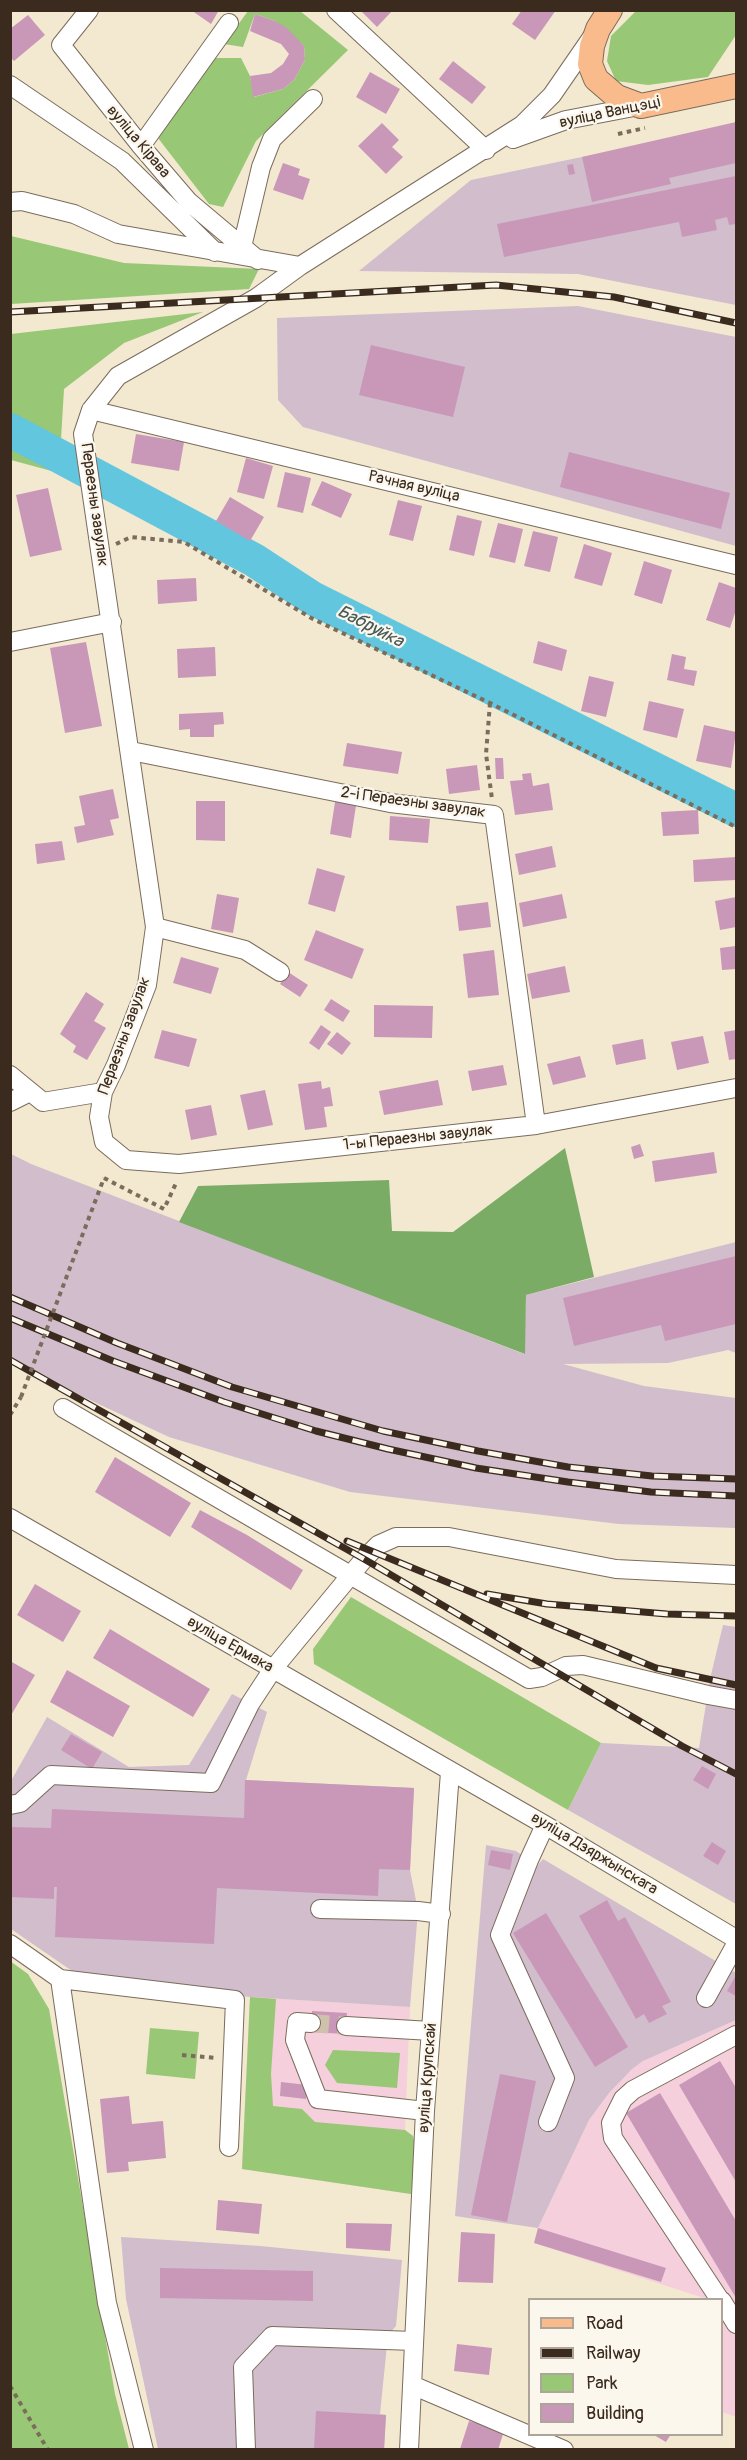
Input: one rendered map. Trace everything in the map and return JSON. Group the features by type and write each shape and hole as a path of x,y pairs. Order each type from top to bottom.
{"main road":[{"path":"604,20 590,56 590,64 596,79 609,92 640,106"},
{"name":"вуліца Ванцэці","path":"640,106 736,86"}],"street":[{"name":"вуліца Кірава","path":"89,10 61,45 141,146 189,202 258,260"},
{"path":"336,10 486,150"},
{"path":"10,202 22,201 74,214 118,234 300,266 486,150 522,125 552,94 604,20"},
{"path":"141,146 229,23"},
{"path":"10,85 122,162 215,252"},
{"path":"242,247 261,167 272,139 313,99"},
{"name":"вуліца Ванцэці","path":"486,150 566,120 640,106"},
{"name":"Пераезны завулак","path":"104,1142 99,1117 103,1092 147,985 155,927 83,434 91,410 118,376 256,298 300,266"},
{"name":"Рачная вуліца","path":"91,410 736,565"},
{"path":"10,642 111,622"},
{"name":"2-і Пераезны завулак","path":"131,752 390,803 494,815 536,1125"},
{"path":"155,927 245,950 280,972"},
{"path":"10,1075 43,1102 103,1092"},
{"name":"1-ы Пераезны завулак","path":"104,1142 126,1160 179,1164 536,1125 736,1088"},
{"path":"10,1102 30,1092"},
{"path":"63,1408 529,1679 542,1677 566,1666 583,1665 736,1700"},
{"name":"вуліца Ермака","path":"10,1518 450,1772"},
{"path":"10,1805 20,1803 51,1775 211,1783 250,1704 273,1669 350,1574 378,1545 396,1537 449,1537 616,1569 736,1575"},
{"name":"вуліца Дзяржынскага","path":"450,1772 545,1825 736,1939"},
{"name":"вуліца Крупскай","path":"409,2450 425,2111 450,1772"},
{"path":"545,1825 500,1935 566,2078 548,2122"},
{"path":"320,1909 418,1911 441,1914"},
{"path":"10,1944 60,1979 235,2000 229,2147"},
{"path":"706,1998 736,1944"},
{"path":"60,1979 108,2303 144,2450"},
{"path":"311,2023 297,2022 295,2040 318,2098 425,2111"},
{"path":"346,2026 431,2031"},
{"path":"720,2298 613,2138 611,2123 623,2099 633,2091 736,2035"},
{"path":"723,2303 736,2324"},
{"path":"246,2450 243,2367 272,2336 414,2341"},
{"path":"412,2385 528,2435"},
{"path":"531,2436 564,2450"}],"path":[{"path":"100,550 131,537 184,542 313,619 490,703 736,827"},
{"path":"490,703 486,754 494,815"},
{"path":"10,1415 21,1397 104,1178 164,1209"},
{"path":"182,2055 233,2060"},
{"path":"10,2386 48,2450"}],"shaded area":[{"path":"736,125 736,305 578,274 359,271 471,180"},
{"path":"578,306 736,337 736,546 303,427 278,400 277,318"},
{"path":"11,1154 31,1164 524,1354 526,1295 736,1242 736,1353 728,1350 668,1363 563,1364 644,1386 736,1398 736,1528 619,1524 350,1492 169,1437 11,1363"},
{"path":"723,1625 736,1627 736,1904 568,1810 601,1743 699,1748 710,1679"},
{"path":"232,1694 267,1712 246,1780 414,1788 410,1870 418,1911 410,2007 250,1997 75,1973 11,1929 11,1781 47,1717 129,1767 189,1765"},
{"path":"486,1845 516,1851 537,1866 543,1859 736,1973 736,2020 643,2061 609,2093 589,2120 538,2228 455,2216"},
{"path":"250,1997 410,2007 405,2130 413,2136 411,2194 242,2169"},
{"path":"736,2020 736,2417 723,2412 723,2298 704,2298 534,2243 538,2228 589,2120 609,2093 632,2068"},
{"path":"121,2237 260,2246 402,2260 396,2326 388,2335 380,2414 386,2415 384,2449 158,2449 126,2299"}],"green space":[{"path":"248,11 300,11 348,50 256,141 223,207 209,204 158,138 214,58 241,58 250,76 254,97 283,89 294,80 305,60 304,46 275,21 255,14 243,47 224,44"},
{"path":"636,11 736,11 736,35 708,77 648,85 616,81 607,61 611,36"},
{"path":"11,236 124,263 259,269 249,289 11,304"},
{"path":"203,312 124,343 64,389 59,473 11,460 11,334"},
{"path":"565,1148 594,1277 526,1295 525,1354 179,1222 198,1186 389,1180 392,1231 453,1232"},
{"path":"351,1597 601,1743 568,1810 314,1664 313,1649"},
{"path":"10,1961 28,1974 49,2009 115,2394 129,2449 11,2449"},
{"path":"250,1997 276,1999 271,2074 273,2106 302,2109 315,2122 405,2130 413,2136 416,2147 411,2194 242,2169"},
{"path":"150,2028 199,2032 195,2079 146,2074"},
{"path":"333,2050 400,2053 397,2088 337,2083 325,2065"}],"building":[{"path":"191,10 219,10 211,24"},
{"path":"360,10 393,10 377,27"},
{"path":"522,10 556,10 535,40 512,24"},
{"path":"255,14 287,28 304,46 305,60 294,80 283,89 253,97 250,76 271,73 283,64 289,54 281,44 250,31"},
{"path":"28,15 45,35 14,61 10,57 10,29"},
{"path":"453,61 486,87 472,104 439,79"},
{"path":"370,72 400,89 386,114 356,97"},
{"path":"736,122 736,163 669,178 671,184 592,202 582,157"},
{"path":"382,123 399,140 392,147 403,157 386,174 358,146"},
{"path":"283,163 300,169 298,175 310,179 303,200 273,190"},
{"path":"573,164 575,174 569,175 567,165"},
{"path":"736,176 736,224 729,225 727,217 715,220 717,230 682,237 679,222 504,257 497,224"},
{"path":"371,345 465,367 453,417 359,395"},
{"path":"136,434 184,442 179,471 131,463"},
{"path":"569,452 730,493 721,529 560,487"},
{"path":"246,458 273,466 264,499 237,492"},
{"path":"285,472 311,478 303,513 277,507"},
{"path":"322,481 352,494 341,518 311,505"},
{"path":"48,488 62,550 30,557 16,495"},
{"path":"230,497 264,517 250,541 216,521"},
{"path":"398,500 422,506 413,541 389,535"},
{"path":"457,515 482,521 474,556 449,550"},
{"path":"498,523 523,529 515,563 489,557"},
{"path":"533,531 558,537 550,572 524,566"},
{"path":"584,544 612,553 602,586 574,578"},
{"path":"644,561 672,570 662,604 634,595"},
{"path":"196,578 197,601 158,604 157,580"},
{"path":"719,582 736,588 736,610 730,628 706,620"},
{"path":"538,641 567,650 562,671 533,663"},
{"path":"86,642 102,726 65,733 50,648"},
{"path":"215,647 216,676 178,678 177,649"},
{"path":"672,654 686,657 684,669 697,671 694,686 667,680"},
{"path":"589,676 614,682 606,717 581,711"},
{"path":"649,701 684,709 677,738 643,730"},
{"path":"223,712 224,724 214,725 214,737 190,737 190,729 179,730 179,714"},
{"path":"704,725 736,732 731,768 696,761"},
{"path":"347,743 402,752 398,774 343,766"},
{"path":"495,758 503,758 504,779 496,779"},
{"path":"477,765 480,790 449,794 446,769"},
{"path":"531,773 533,786 549,783 553,810 515,815 510,781 523,780 522,774"},
{"path":"113,789 119,818 110,820 114,835 77,843 74,827 85,825 79,796"},
{"path":"336,796 357,799 351,838 330,834"},
{"path":"196,801 225,801 225,841 196,840"},
{"path":"698,810 699,834 663,836 661,812"},
{"path":"390,816 430,819 428,843 389,840"},
{"path":"62,841 65,860 37,864 35,844"},
{"path":"552,846 556,867 519,875 515,854"},
{"path":"736,857 736,880 694,882 693,860"},
{"path":"317,868 345,876 335,912 308,904"},
{"path":"217,894 239,898 233,933 211,929"},
{"path":"562,894 567,918 523,927 519,903"},
{"path":"736,897 736,927 720,930 715,901"},
{"path":"488,902 491,927 459,931 456,906"},
{"path":"316,930 364,949 352,979 304,960"},
{"path":"736,946 736,969 722,970 720,948"},
{"path":"494,950 499,995 468,998 463,954"},
{"path":"181,957 219,968 211,994 173,983"},
{"path":"565,966 570,992 532,999 527,974"},
{"path":"288,972 308,985 300,997 280,984"},
{"path":"86,992 104,1004 94,1021 106,1028 87,1060 73,1052 76,1046 60,1034"},
{"path":"331,999 350,1011 343,1022 324,1010"},
{"path":"374,1005 433,1006 432,1038 374,1037"},
{"path":"321,1025 331,1032 319,1050 309,1043"},
{"path":"162,1030 197,1039 189,1067 154,1058"},
{"path":"736,1030 736,1059 729,1060 724,1032"},
{"path":"337,1032 351,1043 342,1055 327,1044"},
{"path":"703,1036 709,1063 677,1070 671,1042"},
{"path":"643,1039 646,1059 616,1065 612,1045"},
{"path":"580,1056 586,1077 553,1085 547,1064"},
{"path":"503,1065 507,1085 472,1091 468,1071"},
{"path":"438,1080 443,1105 384,1115 379,1091"},
{"path":"321,1081 322,1089 330,1087 333,1106 324,1107 327,1127 305,1130 298,1084"},
{"path":"265,1090 273,1125 248,1130 240,1095"},
{"path":"211,1105 217,1135 191,1140 185,1110"},
{"path":"640,1144 644,1156 634,1159 631,1147"},
{"path":"714,1152 717,1173 655,1182 652,1161"},
{"path":"736,1256 736,1324 665,1341 661,1325 574,1346 563,1298"},
{"path":"115,1457 191,1503 170,1537 95,1492"},
{"path":"200,1510 247,1535 303,1570 291,1590 191,1527"},
{"path":"35,1584 81,1611 63,1642 17,1615"},
{"path":"110,1629 210,1689 193,1717 93,1658"},
{"path":"10,1661 35,1675 10,1717"},
{"path":"67,1670 130,1706 113,1737 50,1702"},
{"path":"71,1734 102,1752 92,1769 61,1750"},
{"path":"702,1766 716,1774 708,1789 693,1780"},
{"path":"245,1780 414,1788 410,1870 379,1869 378,1896 217,1888 214,1944 55,1937 57,1887 54,1887 54,1899 10,1897 10,1827 51,1828 52,1809 244,1818"},
{"path":"712,1842 726,1851 718,1865 703,1856"},
{"path":"491,1850 513,1854 510,1870 488,1865"},
{"path":"607,1900 618,1921 625,1917 671,2002 662,2006 667,2014 649,2023 644,2014 636,2019 579,1916"},
{"path":"546,1913 628,2047 595,2067 513,1933"},
{"path":"736,1978 736,1996 727,1991"},
{"path":"312,2011 347,2013 345,2034 311,2032"},
{"path":"720,2061 736,2088 736,2182 679,2085"},
{"path":"500,2074 536,2081 507,2222 471,2215"},
{"path":"281,2082 307,2085 306,2099 280,2096"},
{"path":"660,2093 736,2221 736,2298 626,2113"},
{"path":"129,2096 132,2124 163,2121 166,2158 128,2162 129,2171 107,2173 100,2099"},
{"path":"218,2200 262,2204 259,2234 216,2230"},
{"path":"346,2223 392,2224 390,2251 346,2248"},
{"path":"538,2228 666,2268 661,2282 534,2243"},
{"path":"461,2232 495,2234 493,2283 458,2282"},
{"path":"160,2268 313,2271 313,2301 160,2298"},
{"path":"457,2344 492,2348 489,2375 454,2371"},
{"path":"316,2411 386,2415 384,2450 314,2450"},
{"path":"469,2421 504,2431 498,2450 460,2449"},
{"path":"656,2436 670,2436 666,2442"}],"waterway":[{"name":"Бабруйка","path":"10,430 254,560 312,598 736,810"}],"tunnel":[{"path":"311,2023 346,2026"}],"railway":[{"path":"10,312 496,285 614,297 736,323"},
{"path":"10,1297 117,1343 232,1387 383,1431 568,1467 652,1476 736,1479"},
{"path":"10,1318 113,1361 224,1402 316,1431 388,1449 476,1468 568,1482 651,1492 736,1496"},
{"path":"10,1360 364,1559 682,1746 736,1774"},
{"path":"347,1541 656,1668 736,1685"},
{"path":"487,1594 547,1604 667,1614 736,1616"}]}
